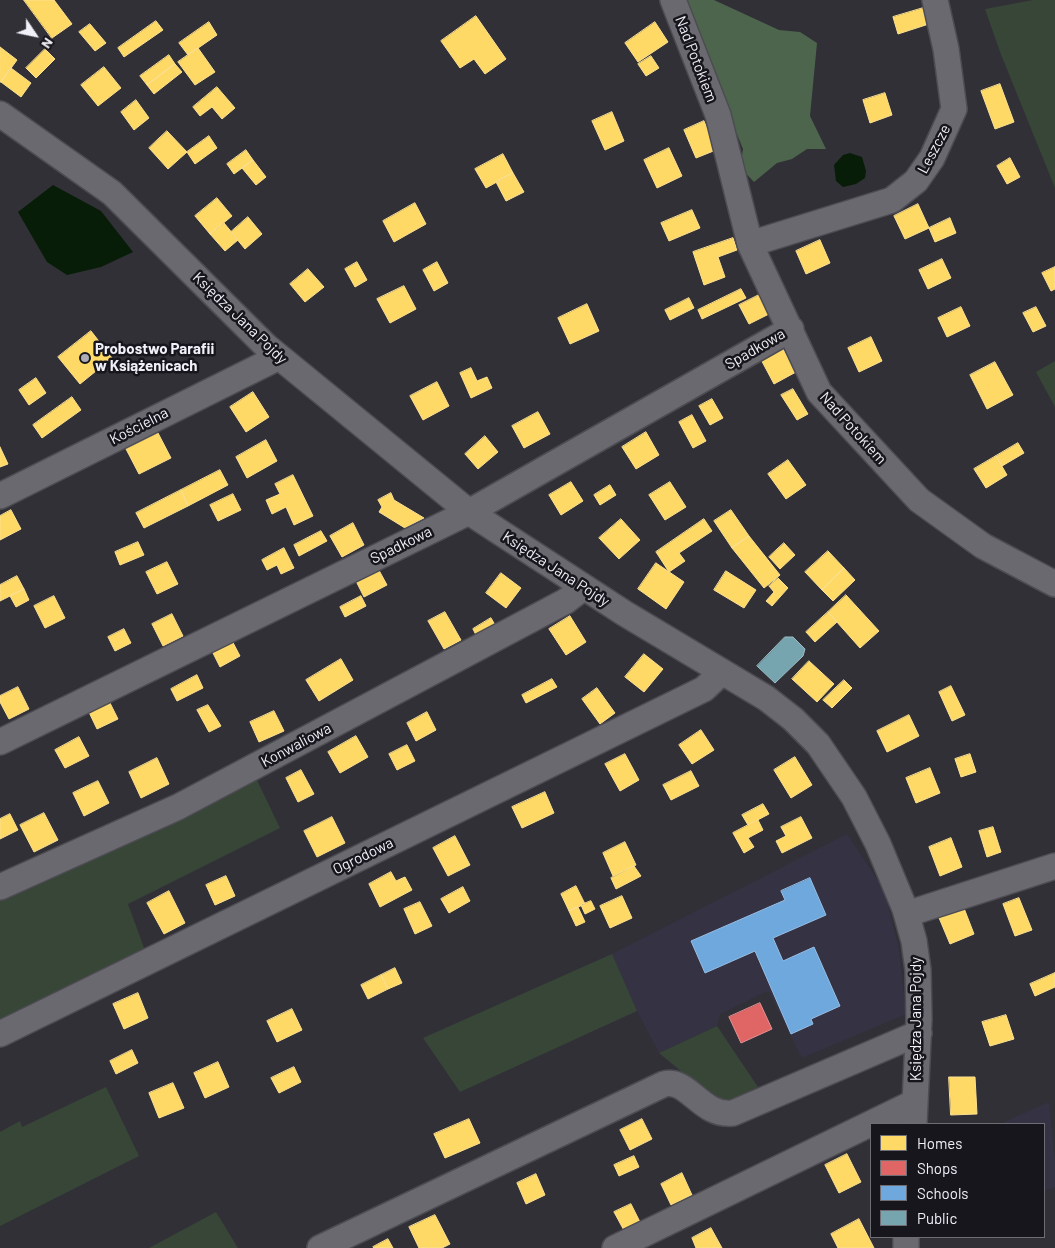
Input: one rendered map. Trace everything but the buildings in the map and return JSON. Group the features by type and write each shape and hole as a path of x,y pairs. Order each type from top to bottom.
{"street":[{"name":"Nad Potokiem","path":"673,0 718,115 750,244 819,392 919,500 983,546 1055,584"},
{"name":"Leszcze","path":"750,244 892,200 916,181 932,158 954,109 946,49 935,0"},
{"name":"Księdza Jana Pojdy","path":"0,114 112,193 279,357 469,512 584,587 780,708 822,750 841,776 867,820 907,914 918,970 919,1034 914,1113"},
{"name":"Spadkowa","path":"0,742 469,512 791,329"},
{"name":"Kościelna","path":"0,496 279,357"},
{"name":"Konwaliowa","path":"0,887 178,807 566,601 584,587"},
{"name":"Ogrodowa","path":"0,1034 704,689 722,672"},
{"path":"907,914 1055,866"},
{"path":"320,1248 664,1084 678,1084 705,1106 722,1114 733,1114 919,1034"},
{"path":"892,1123 914,1113"},
{"path":"615,1248 870,1133"}],"shaded area":[{"path":"682,0 714,0 779,30 800,32 817,43 810,116 826,149 807,149 792,159 777,163 754,182 740,167 743,149"},
{"path":"1033,0 1055,0 1055,188 1000,52 985,9"},
{"path":"850,153 862,157 866,171 865,178 856,184 843,187 836,181 834,165 843,155"},
{"path":"53,185 101,211 133,252 101,267 67,275 47,262 18,212"},
{"path":"1055,361 1055,407 1036,372"},
{"path":"255,776 280,828 128,904 147,956 0,1028 0,894"},
{"path":"847,834 884,890 899,949 906,1014 802,1058 768,991 720,1014 717,1026 659,1053 637,1011 526,1061 501,1005 612,954"},
{"path":"612,954 637,1011 460,1092 423,1038"},
{"path":"717,1026 758,1087 723,1106 659,1053"},
{"path":"106,1087 139,1156 0,1226 0,1132 20,1121 22,1127"},
{"path":"1049,1102 1055,1162 1055,1187 1045,1191 1045,1123 1002,1123"},
{"path":"216,1212 238,1248 149,1248"}],"place":[{"name":"Probostwo Parafii w Książenicach","path":"85,358"}]}
